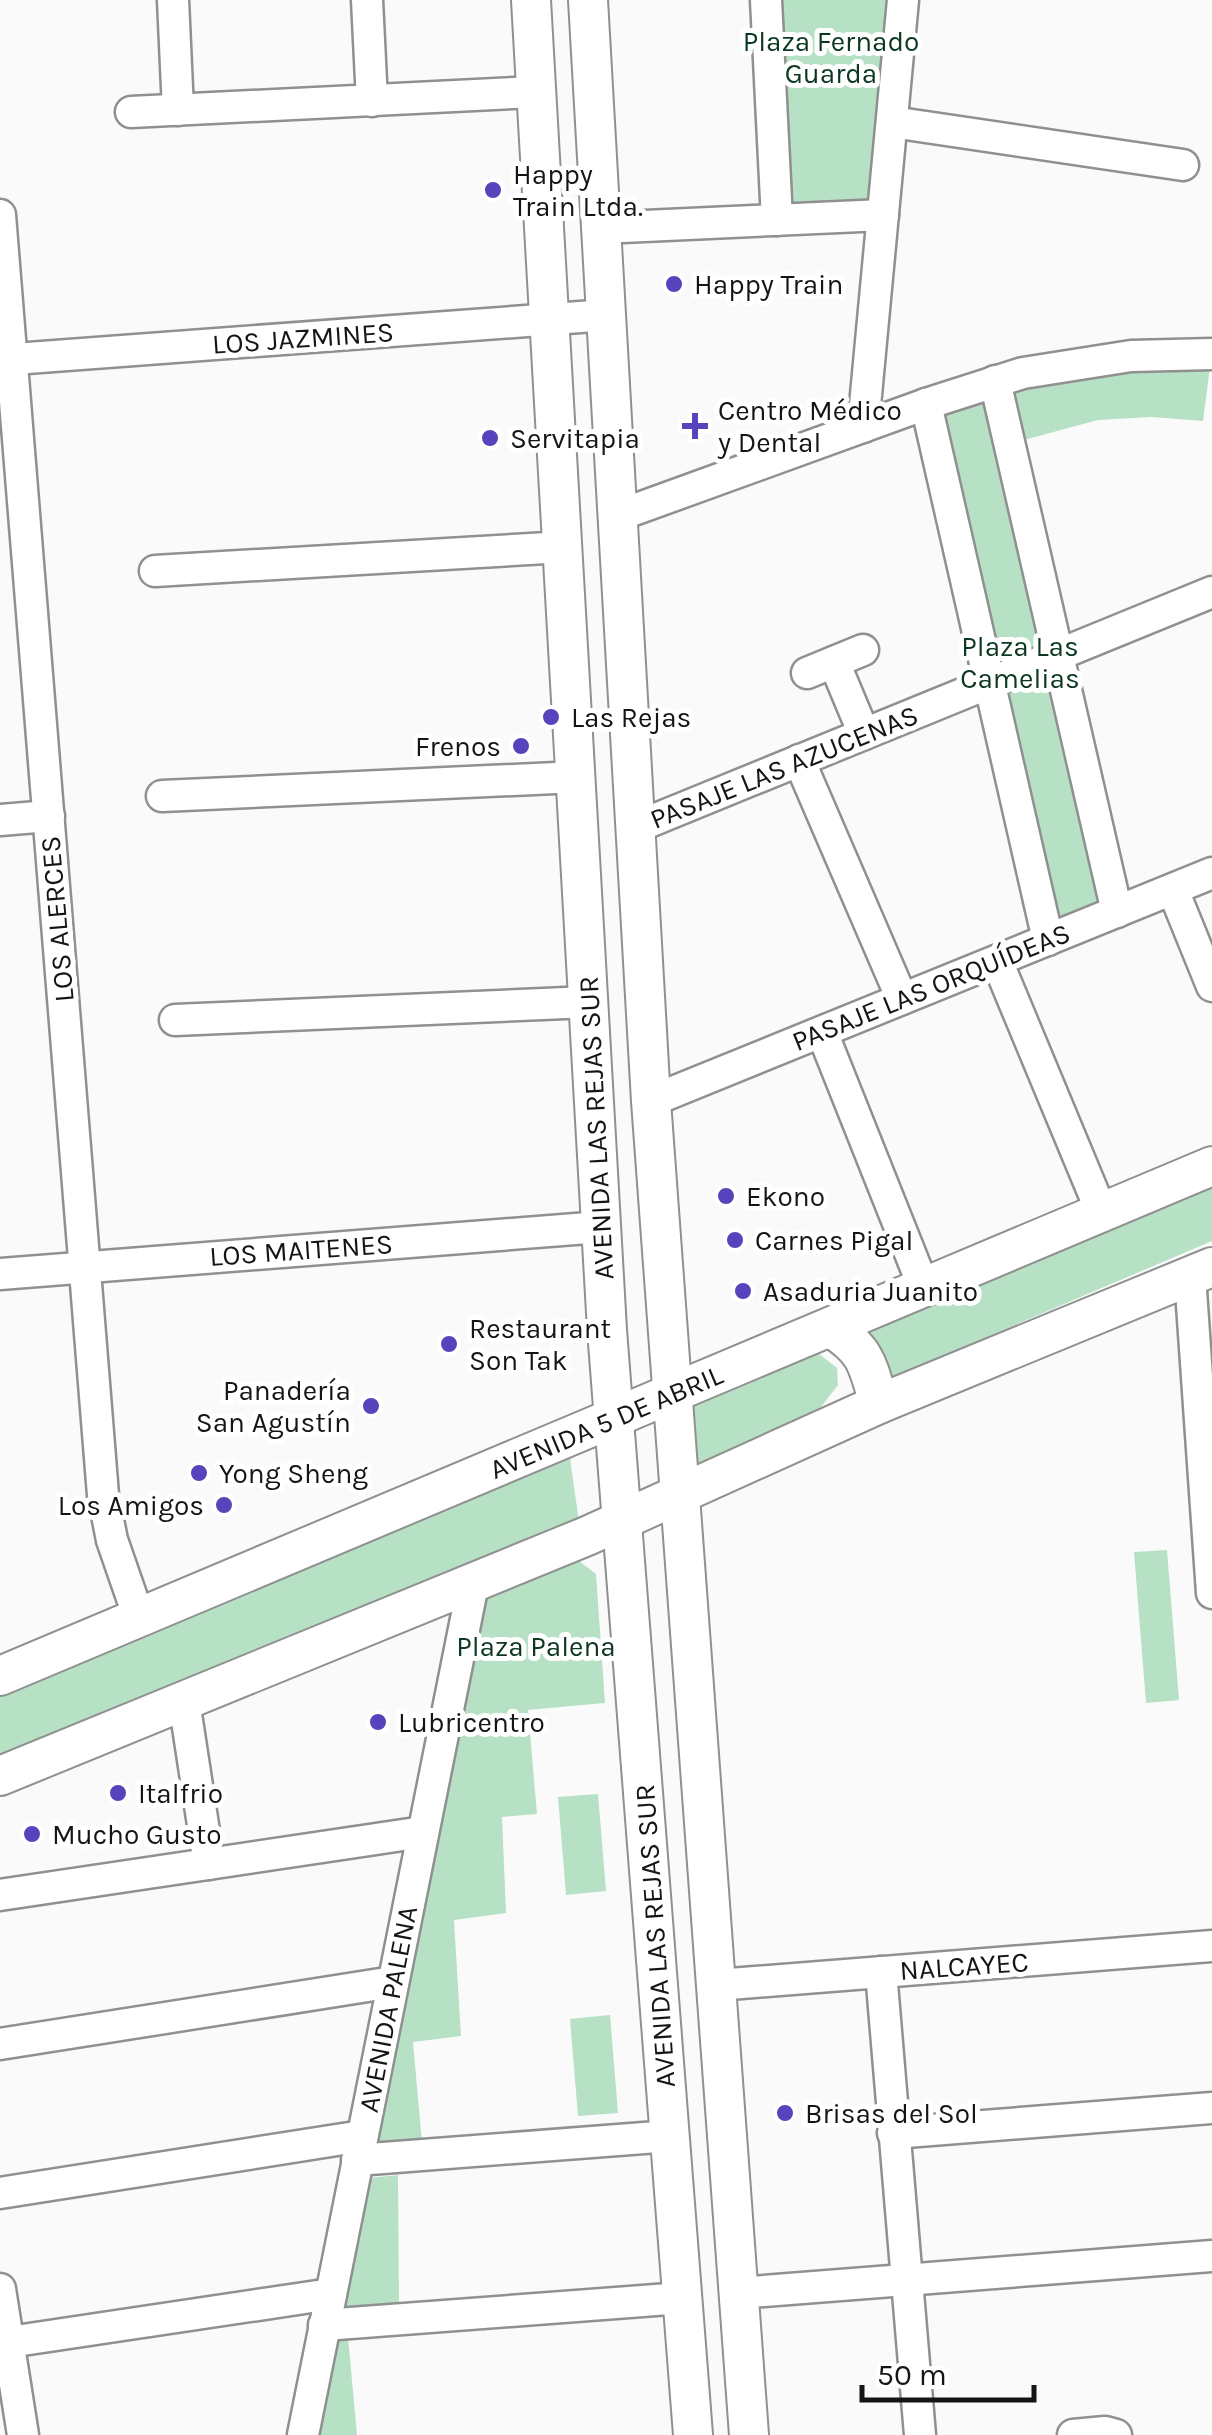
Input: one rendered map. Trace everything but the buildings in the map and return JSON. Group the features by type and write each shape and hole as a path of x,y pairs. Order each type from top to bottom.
{"main road":[{"name":"AVENIDA LAS REJAS SUR","path":"530,0 601,1228 693,2435"},
{"name":"AVENIDA LAS REJAS SUR","path":"588,0 670,1394 749,2435"},
{"name":"AVENIDA 5 DE ABRIL","path":"1,1672 140,1618 1212,1166"},
{"path":"0,1776 624,1521 878,1404 1201,1272"},
{"path":"832,1328 863,1352 878,1404"}],"street":[{"path":"172,0 178,110"},
{"path":"366,0 372,100"},
{"path":"766,0 777,220"},
{"path":"863,428 904,0"},
{"path":"131,112 536,92"},
{"path":"892,122 1183,166"},
{"name":"LOS ALERCES","path":"0,215 6,360 106,1514 140,1618"},
{"path":"601,228 883,215"},
{"name":"LOS JAZMINES","path":"6,360 607,315"},
{"path":"617,516 996,381 1090,360 1212,354"},
{"path":"996,381 1117,912"},
{"path":"926,404 1048,940"},
{"path":"155,572 564,547"},
{"name":"PASAJE LAS AZUCENAS","path":"634,828 1212,592"},
{"path":"834,662 864,734"},
{"path":"798,760 902,1000"},
{"path":"162,796 577,777"},
{"path":"0,820 48,816"},
{"name":"PASAJE LAS ORQUÍDEAS","path":"651,1101 1212,874"},
{"path":"1173,890 1212,986"},
{"path":"997,961 1101,1211"},
{"path":"175,1020 589,1002"},
{"path":"822,1032 924,1288"},
{"name":"LOS MAITENES","path":"0,1274 601,1228"},
{"path":"1201,1272 1212,1593"},
{"name":"AVENIDA PALENA","path":"303,2435 473,1584"},
{"path":"184,1702 209,1864"},
{"path":"0,1896 424,1832"},
{"name":"NALCAYEC","path":"716,1985 1212,1946"},
{"path":"881,1972 920,2435"},
{"path":"0,2044 393,1982"},
{"path":"893,2133 1212,2108"},
{"path":"0,2193 360,2148 670,2136"},
{"path":"738,2292 1212,2256"},
{"path":"0,2289 24,2435"},
{"path":"5,2331 330,2294"},
{"path":"324,2325 682,2298"},
{"path":"1073,2435 1116,2435"}],"green space":[{"name":"Plaza Fernado Guarda","path":"774,0 892,0 872,196 868,202 782,209"},
{"path":"1164,366 1210,367 1203,421 1152,417 1098,420 1020,441 1008,395 1080,375"},
{"name":"Plaza Las Camelias","path":"987,399 1107,902 1057,925 939,415"},
{"path":"1212,1178 1212,1241 879,1383 856,1330"},
{"path":"814,1350 837,1368 838,1385 818,1411 693,1467 691,1401"},
{"path":"569,1451 579,1522 0,1762 0,1688"},
{"path":"1167,1550 1179,1700 1146,1703 1134,1552"},
{"name":"Plaza Palena","path":"579,1561 596,1574 605,1703 528,1710 537,1814 502,1817 506,1913 454,1920 461,2036 413,2042 422,2143 371,2147 479,1602"},
{"path":"598,1794 606,1891 566,1895 558,1797"},
{"path":"610,2015 618,2113 578,2116 570,2019"},
{"path":"398,2175 399,2307 344,2311 369,2178"},
{"path":"348,2337 357,2435 316,2435 331,2339"}],"place":[{"name":"Happy Train Ltda.","path":"493,190"},
{"name":"Happy Train","path":"674,284"},
{"name":"Centro Médico y Dental","path":"695,426"},
{"name":"Servitapia","path":"490,438"},
{"name":"Las Rejas","path":"551,717"},
{"name":"Frenos","path":"521,746"},
{"name":"Ekono","path":"726,1196"},
{"name":"Carnes Pigal","path":"735,1240"},
{"name":"Asaduria Juanito","path":"743,1291"},
{"name":"Restaurant Son Tak","path":"449,1344"},
{"name":"Panadería San Agustín","path":"371,1406"},
{"name":"Yong Sheng","path":"199,1473"},
{"name":"Los Amigos","path":"224,1505"},
{"name":"Lubricentro","path":"378,1722"},
{"name":"Italfrio","path":"118,1793"},
{"name":"Mucho Gusto","path":"32,1834"},
{"name":"Brisas del Sol","path":"785,2113"}]}
